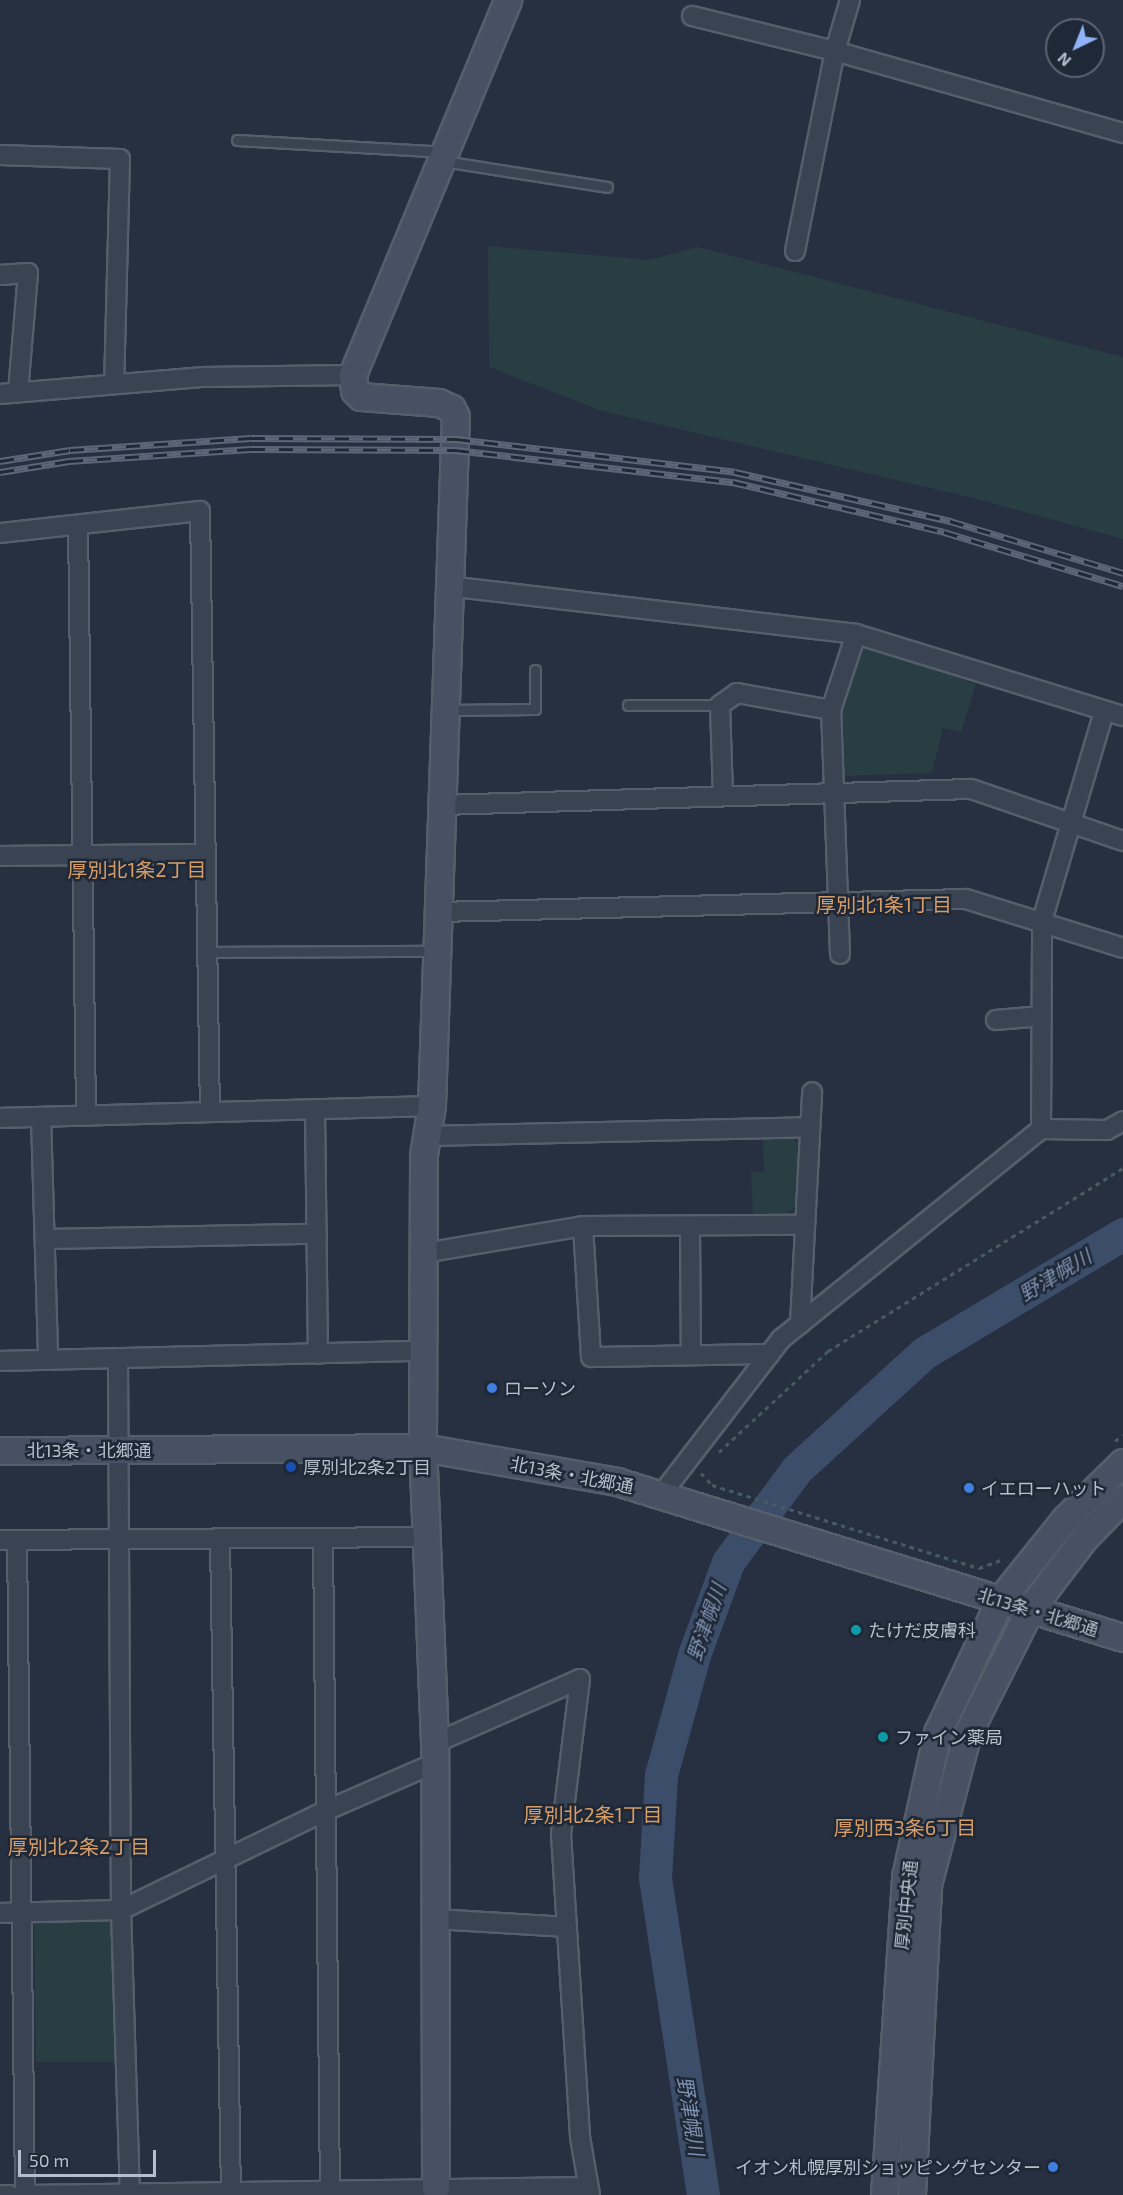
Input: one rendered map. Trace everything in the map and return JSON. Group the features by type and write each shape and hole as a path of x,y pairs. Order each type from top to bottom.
{"street":[{"path":"436,2192 435,1753 423,1448 423,1253 427,1136 432,1106 448,586 456,417 452,409 439,403 361,398 355,391 353,375 507,0"},
{"path":"795,251 835,51 850,0"},
{"path":"692,16 835,51 1123,133"},
{"path":"0,155 120,159 114,384"},
{"path":"0,275 28,273 9,393 204,377 353,375"},
{"path":"0,534 200,511 210,1112"},
{"path":"78,525 86,1116"},
{"path":"448,586 856,634 1123,716"},
{"path":"840,954 831,710 856,634"},
{"path":"723,796 720,705 737,693 831,710"},
{"path":"1041,1129 1042,921 1104,712"},
{"path":"441,805 971,789 1123,841"},
{"path":"0,856 206,854"},
{"path":"438,912 966,899 1123,948"},
{"path":"996,1020 1042,1016"},
{"path":"800,1324 812,1092"},
{"path":"0,1118 432,1106"},
{"path":"315,1110 318,1354"},
{"path":"41,1117 48,1360"},
{"path":"661,1495 770,1354 800,1324 1041,1129 1107,1130 1123,1121"},
{"path":"427,1136 810,1126"},
{"path":"423,1253 583,1226 805,1225"},
{"path":"583,1226 591,1357 770,1354"},
{"path":"690,1226 691,1355"},
{"path":"45,1239 316,1234"},
{"path":"0,1361 423,1351"},
{"path":"118,1358 122,1539 121,1910 130,2193"},
{"name":"北13条・北郷通","path":"0,1451 423,1448 617,1482 697,1506 844,1539 1001,1600 1123,1638"},
{"name":"厚別中央通","path":"885,2195 906,1877 938,1732 1001,1600 1115,1456"},
{"name":"厚別中央通","path":"912,2195 928,1885 968,1734 1031,1610 1085,1538 1123,1499"},
{"path":"323,1538 323,1812 330,2193"},
{"path":"25,2195 20,1913 8,1540 427,1538"},
{"path":"220,1539 231,2193"},
{"path":"0,1913 121,1910 226,1862 580,1679 561,1834 580,2137 589,2191 30,2195"},
{"path":"436,1919 567,1927"},
{"path":"0,2195 10,2195"}],"lane":[{"path":"237,140 443,156 607,187"},
{"path":"444,710 535,708 535,670"},
{"path":"628,705 720,705"},
{"path":"207,952 437,951"}],"path":[{"path":"716,1455 828,1351 1123,1168"},
{"path":"1115,1456 1123,1435"},
{"path":"707,1463 699,1471 712,1485 844,1539 979,1568 1010,1557"}],"green space":[{"path":"488,246 649,260 698,247 1123,357 1123,539 973,498 602,411 489,367"},
{"path":"868,647 976,684 961,732 943,728 932,773 844,776 842,705 859,652"},
{"path":"793,1137 799,1146 797,1206 786,1214 753,1214 751,1172 764,1172 763,1139"},
{"path":"34,1921 111,1922 114,2062 36,2062"}],"waterway":[{"name":"野津幌川","path":"703,2195 655,1877 661,1775 694,1655 728,1562 797,1469 924,1353 1123,1234"}],"railway":[{"path":"0,461 70,450 251,438 456,439 735,472 950,521 1123,573"},
{"path":"0,472 69,461 251,449 455,450 733,482 944,532 1123,586"}],"place":[{"name":"ローソン","path":"492,1388"},
{"name":"厚別北2条2丁目","path":"291,1467"},
{"name":"イエローハット","path":"969,1488"},
{"name":"たけだ皮膚科","path":"856,1630"},
{"name":"ファイン薬局","path":"883,1737"},
{"name":"イオン札幌厚別ショッピングセンター","path":"1053,2167"}],"district":[{"name":"厚別北1条2丁目","path":"137,869"},
{"name":"厚別北1条1丁目","path":"884,904"},
{"name":"厚別北2条1丁目","path":"593,1814"},
{"name":"厚別西3条6丁目","path":"905,1827"},
{"name":"厚別北2条2丁目","path":"79,1846"}]}
